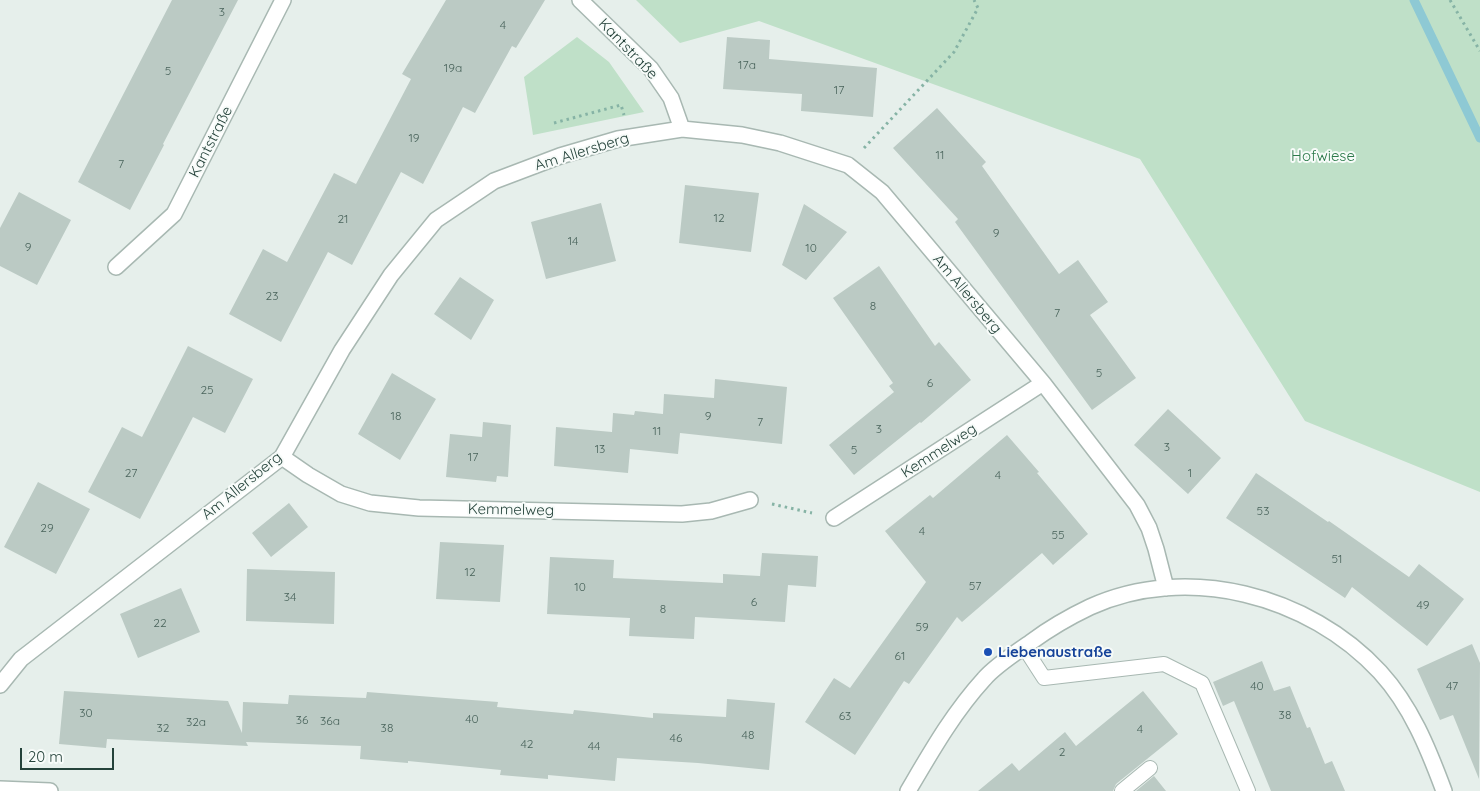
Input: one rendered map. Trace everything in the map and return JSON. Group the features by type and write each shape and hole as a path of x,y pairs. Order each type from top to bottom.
{"street":[{"name":"Kantstraße","path":"116,267 174,214 283,0"},
{"name":"Kantstraße","path":"580,0 651,69 671,98 682,129"},
{"name":"Am Allersberg","path":"0,685 21,659 282,457 342,350 391,275 436,220 494,181 560,156 618,139 682,129 742,135 780,144 848,165 882,192 1043,383 1136,505 1149,528 1166,588"},
{"name":"Kemmelweg","path":"834,518 1043,383"},
{"name":"Kemmelweg","path":"282,457 341,494 370,503 400,506 682,514 711,511 750,500"},
{"path":"908,791 944,730 985,677 1024,646 1053,626 1091,607 1129,594 1166,588 1200,588 1225,590 1268,600 1301,613 1331,630 1356,650 1374,667 1400,698 1416,724 1444,791"},
{"path":"0,789 50,791"}],"lane":[{"path":"1024,646 1044,678 1164,664 1202,683 1248,791"},
{"path":"1122,791 1150,768"}],"path":[{"path":"848,165 954,52 978,8 974,0"},
{"path":"1450,0 1480,51"},
{"path":"554,123 621,105"},
{"path":"750,500 834,518"}],"green space":[{"name":"Hofwiese","path":"636,0 1480,0 1480,492 1305,421 1140,159 759,21 680,43"},
{"path":"577,37 609,62 644,112 533,135 524,77"}],"building":[{"path":"172,0 238,0 130,210 78,182"},
{"path":"446,0 545,0 516,48 512,46 475,113 463,107 423,184 401,172 352,265 328,252 281,342 229,314 263,249 287,262 334,173 356,184 411,79 402,74"},
{"path":"727,37 770,40 769,59 877,68 873,117 801,111 802,94 723,89"},
{"path":"937,108 986,162 982,166 1059,274 1078,260 1108,302 1090,315 1136,378 1092,410 955,222 958,219 893,148"},
{"path":"685,185 759,193 751,252 679,243"},
{"path":"19,192 71,220 37,285 0,266 0,228"},
{"path":"601,203 616,261 546,279 531,222"},
{"path":"804,204 847,232 806,280 782,265"},
{"path":"879,266 935,346 939,342 971,380 921,423 854,475 829,445 894,392 889,386 893,383 833,298"},
{"path":"460,277 494,300 471,340 434,314"},
{"path":"188,346 253,379 225,433 193,417 140,519 88,492 122,427 142,437"},
{"path":"392,373 436,399 400,460 358,434"},
{"path":"715,379 787,387 782,444 680,433 678,454 630,449 628,473 554,466 556,427 612,432 613,413 634,415 635,411 663,414 664,394 714,398"},
{"path":"1168,409 1221,458 1188,494 1134,445"},
{"path":"483,422 511,425 508,477 497,476 496,482 446,477 450,434 482,437"},
{"path":"1007,435 1088,534 1053,565 1042,553 962,622 957,617 909,684 904,681 855,755 805,722 834,678 850,688 926,582 885,531 930,495 933,498"},
{"path":"1256,473 1409,577 1419,564 1464,599 1427,646 1352,587 1345,598 1226,518"},
{"path":"38,482 90,509 56,574 4,547"},
{"path":"289,503 308,527 271,557 252,533"},
{"path":"440,542 504,545 500,602 436,599"},
{"path":"762,553 818,556 816,587 788,585 785,622 695,617 694,639 629,636 630,618 547,614 550,557 614,560 613,578 723,583 723,574 760,576"},
{"path":"247,569 335,572 334,624 246,621"},
{"path":"181,588 200,632 138,658 120,614"},
{"path":"1472,644 1480,663 1479,779 1453,715 1440,720 1417,669"},
{"path":"1262,661 1274,691 1290,686 1307,728 1310,727 1325,764 1332,761 1345,791 1271,791 1234,701 1223,706 1213,682"},
{"path":"64,691 228,701 242,733 243,702 288,704 289,695 366,698 367,692 498,702 497,707 573,714 574,710 653,718 653,713 726,717 727,699 775,703 769,770 617,758 615,781 548,775 548,779 500,775 501,770 408,761 408,763 360,759 361,746 246,742 248,746 107,739 106,748 59,744"},
{"path":"1143,691 1178,734 1116,784 1113,791 978,791 1012,763 1019,771 1065,732 1076,746"},
{"path":"1154,776 1166,791 1136,791"}],"waterway":[{"path":"1414,0 1480,138"}],"place":[{"name":"Liebenaustraße","path":"988,652"}]}
